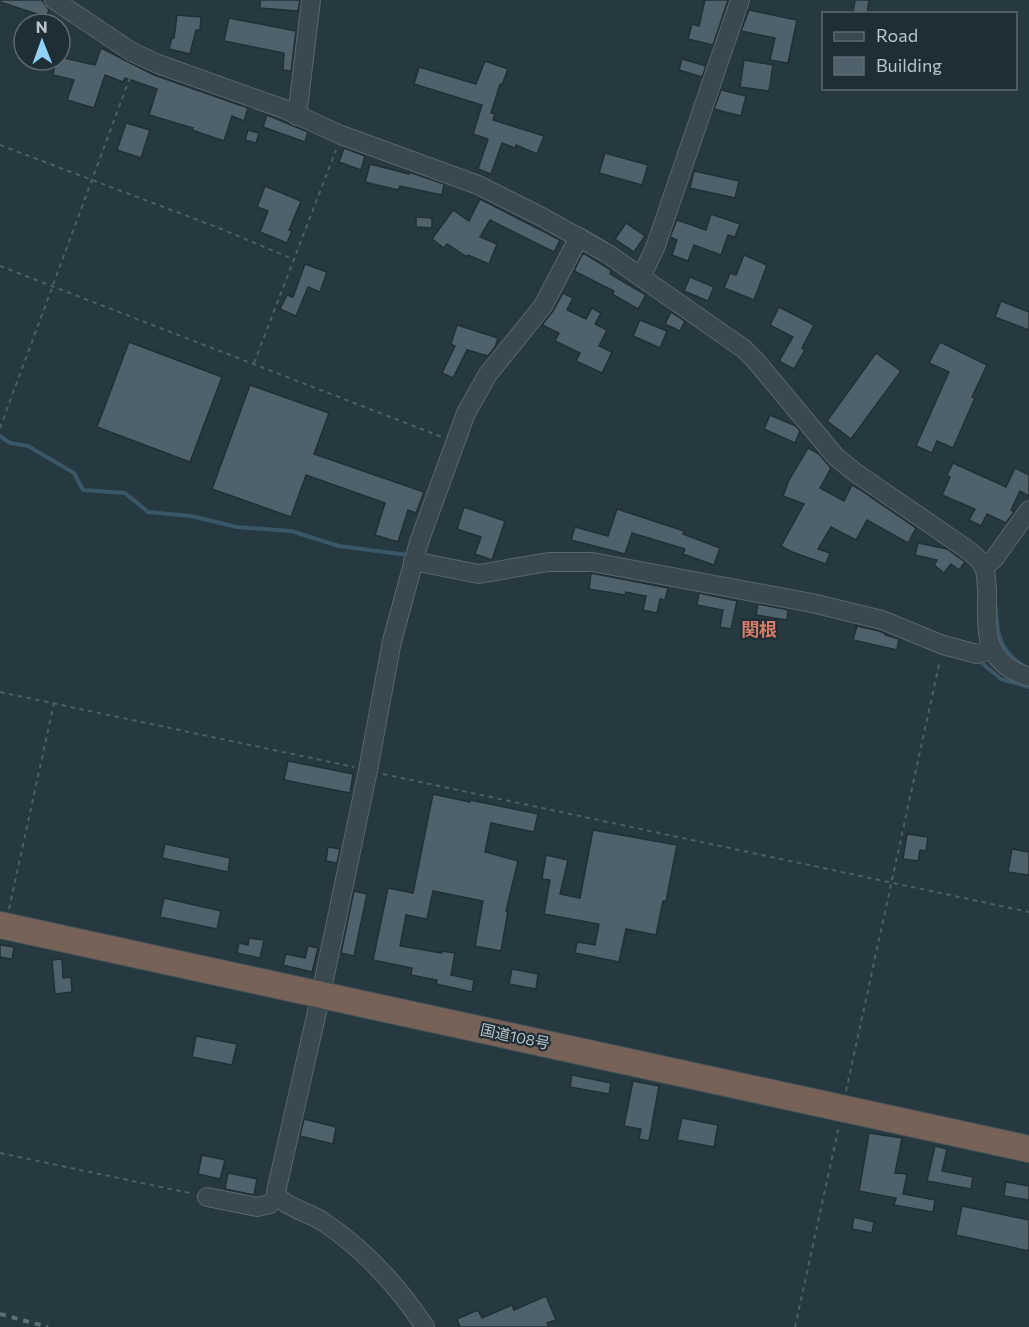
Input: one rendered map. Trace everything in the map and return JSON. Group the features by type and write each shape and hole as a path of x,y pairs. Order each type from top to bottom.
{"highway":[{"name":"国道108号","path":"3,926 1029,1149"}],"street":[{"path":"54,0 138,55 284,109 341,135 478,185 579,237 744,349 836,457 988,564"},
{"path":"297,116 311,0"},
{"path":"640,277 655,248 740,0"},
{"path":"425,1327 412,1307 373,1262 321,1220 282,1201 276,1192 321,994 393,640 413,561 455,442 475,396 488,374 543,306 579,237"},
{"path":"1029,510 988,564 986,573 988,633 992,650 1004,663 1029,677"},
{"path":"413,561 479,574 548,562 592,562 812,603 882,620 943,645 977,654 992,650"},
{"path":"207,1197 257,1207 270,1204 277,1196"}],"path":[{"path":"0,428 138,55"},
{"path":"254,363 341,135"},
{"path":"0,145 224,230 295,260"},
{"path":"0,266 455,442"},
{"path":"795,1327 943,645"},
{"path":"0,692 1029,912"},
{"path":"3,926 54,703"},
{"path":"0,1153 207,1197"}],"building":[{"path":"0,0 42,0 49,10 48,12 31,12 0,2"},
{"path":"260,0 300,0 298,11 260,8"},
{"path":"705,0 728,0 713,45 688,39 692,24 699,26"},
{"path":"855,0 869,0 867,12 853,12"},
{"path":"749,10 797,20 788,63 770,60 775,38 741,31"},
{"path":"177,15 201,17 200,30 196,30 190,54 169,49 172,38 174,38"},
{"path":"229,18 296,31 291,71 283,70 284,53 224,41"},
{"path":"101,48 154,75 248,108 244,121 232,116 224,141 192,130 193,128 149,115 157,89 125,78 123,82 105,75 94,108 67,100 74,80 53,75 54,72 72,72 72,60 95,65"},
{"path":"682,59 706,66 702,77 679,70"},
{"path":"744,60 773,65 769,91 740,87"},
{"path":"485,61 508,69 502,85 500,84 491,113 495,114 493,120 544,136 537,154 516,145 515,148 502,143 491,174 478,169 488,139 473,134 482,105 414,84 419,67 476,84"},
{"path":"721,90 746,96 741,116 714,109"},
{"path":"267,115 308,132 305,142 263,127"},
{"path":"126,123 150,130 141,158 117,150"},
{"path":"248,130 259,133 256,143 245,140"},
{"path":"344,148 365,156 361,170 339,162"},
{"path":"605,153 648,165 642,185 599,173"},
{"path":"370,164 409,174 409,172 444,184 442,195 400,186 398,190 365,182"},
{"path":"694,171 739,181 735,198 690,188"},
{"path":"265,186 301,201 289,230 292,231 287,243 260,232 268,211 257,207"},
{"path":"480,199 560,240 554,252 490,220 480,237 497,244 489,264 468,255 467,257 447,244 444,248 432,239 453,210 469,221"},
{"path":"711,214 740,224 735,237 728,235 721,255 694,245 688,261 672,255 677,240 670,237 677,220 706,230"},
{"path":"416,217 432,218 432,228 416,227"},
{"path":"626,223 645,236 634,252 615,239"},
{"path":"583,253 611,270 610,274 646,295 638,309 612,294 614,291 574,271"},
{"path":"744,255 767,265 754,300 724,288 730,273 736,275"},
{"path":"305,264 327,272 320,292 308,287 296,316 280,309 287,295 293,297"},
{"path":"690,277 714,287 708,301 684,291"},
{"path":"563,293 573,298 567,310 586,319 592,308 601,313 595,324 607,330 599,346 612,352 602,373 576,361 580,353 555,341 559,333 542,325"},
{"path":"1001,301 1029,312 1029,330 995,317"},
{"path":"779,307 814,325 802,348 805,350 794,369 779,361 793,337 770,325"},
{"path":"671,312 685,321 680,331 665,324"},
{"path":"640,320 667,331 660,348 633,336"},
{"path":"457,325 498,338 488,356 467,350 453,378 442,373 455,346 451,344"},
{"path":"129,342 222,377 190,462 97,427"},
{"path":"940,342 987,365 953,448 937,441 932,453 916,446 949,372 929,363"},
{"path":"876,353 901,371 851,439 827,421"},
{"path":"250,385 329,413 314,454 424,492 416,513 408,510 398,542 375,535 385,503 306,475 291,517 212,489"},
{"path":"770,415 796,426 800,431 795,443 764,429"},
{"path":"808,448 819,454 831,468 820,488 844,501 852,485 859,489 916,528 908,543 867,520 856,540 831,527 818,549 830,553 826,564 781,546 804,504 783,496 789,480"},
{"path":"953,463 1006,487 1015,468 1029,475 1029,496 1020,491 1011,510 1014,512 1006,523 987,514 981,526 969,520 975,509 942,495"},
{"path":"464,507 505,521 492,560 475,554 481,537 457,529"},
{"path":"617,509 684,531 683,534 720,548 714,565 683,554 685,549 632,533 625,554 571,540 575,527 608,536"},
{"path":"918,543 947,549 965,562 959,570 951,564 944,573 934,565 937,560 915,555"},
{"path":"591,573 668,588 665,600 660,599 657,613 643,610 646,596 589,589"},
{"path":"699,593 737,601 731,629 720,627 723,610 697,605"},
{"path":"758,604 788,610 787,620 756,615"},
{"path":"857,626 899,639 897,650 853,640"},
{"path":"288,761 353,774 350,793 284,780"},
{"path":"433,794 538,814 534,832 491,823 485,852 518,861 506,911 508,911 501,951 475,946 483,901 433,891 427,919 406,915 400,946 455,953 451,975 474,980 472,992 436,984 437,980 411,975 412,968 373,960 388,888 413,893"},
{"path":"593,830 677,845 666,901 663,901 656,935 626,929 619,962 575,953 577,942 595,945 599,924 544,914 550,880 542,879 546,855 568,860 560,894 580,898"},
{"path":"907,834 928,837 926,851 920,850 918,861 903,859"},
{"path":"165,844 230,858 228,872 162,858"},
{"path":"328,847 340,849 337,863 326,861"},
{"path":"1012,849 1029,852 1029,875 1008,872"},
{"path":"354,891 367,894 354,956 341,953"},
{"path":"164,898 221,911 217,929 160,917"},
{"path":"249,938 264,940 260,958 237,953 239,943 248,945"},
{"path":"0,945 14,947 12,959 0,957"},
{"path":"308,946 318,948 312,972 283,965 286,954 305,958"},
{"path":"62,959 63,978 71,977 72,992 55,994 52,960"},
{"path":"512,969 538,974 536,989 509,984"},
{"path":"196,1036 237,1044 232,1065 192,1057"},
{"path":"572,1075 611,1083 609,1094 570,1087"},
{"path":"633,1081 659,1086 649,1141 639,1139 641,1129 624,1126"},
{"path":"682,1118 718,1125 714,1147 677,1140"},
{"path":"304,1119 336,1127 333,1144 300,1136"},
{"path":"869,1133 902,1138 895,1173 907,1174 903,1194 935,1200 933,1212 894,1205 896,1198 859,1191"},
{"path":"935,1146 947,1149 942,1171 973,1177 971,1189 927,1181"},
{"path":"202,1155 225,1160 220,1179 198,1174"},
{"path":"228,1173 257,1179 254,1195 225,1189"},
{"path":"1006,1182 1029,1186 1029,1200 1004,1196"},
{"path":"962,1206 1029,1220 1029,1251 956,1235"},
{"path":"854,1217 874,1222 872,1233 852,1229"},
{"path":"546,1296 556,1320 547,1323 549,1327 460,1327 457,1319 478,1310 482,1318 512,1305 514,1310"}],"waterway":[{"path":"583,230 607,244"},
{"path":"0,436 10,443 28,446 74,473 83,490 125,493 148,512 191,516 237,527 291,531 339,546 408,555"},
{"path":"996,608 997,627 1005,649 1025,667"},
{"path":"977,659 1001,679 1029,687"}],"railway":[{"path":"0,1314 48,1327"}],"district":[{"name":"関根","path":"759,630"}]}
